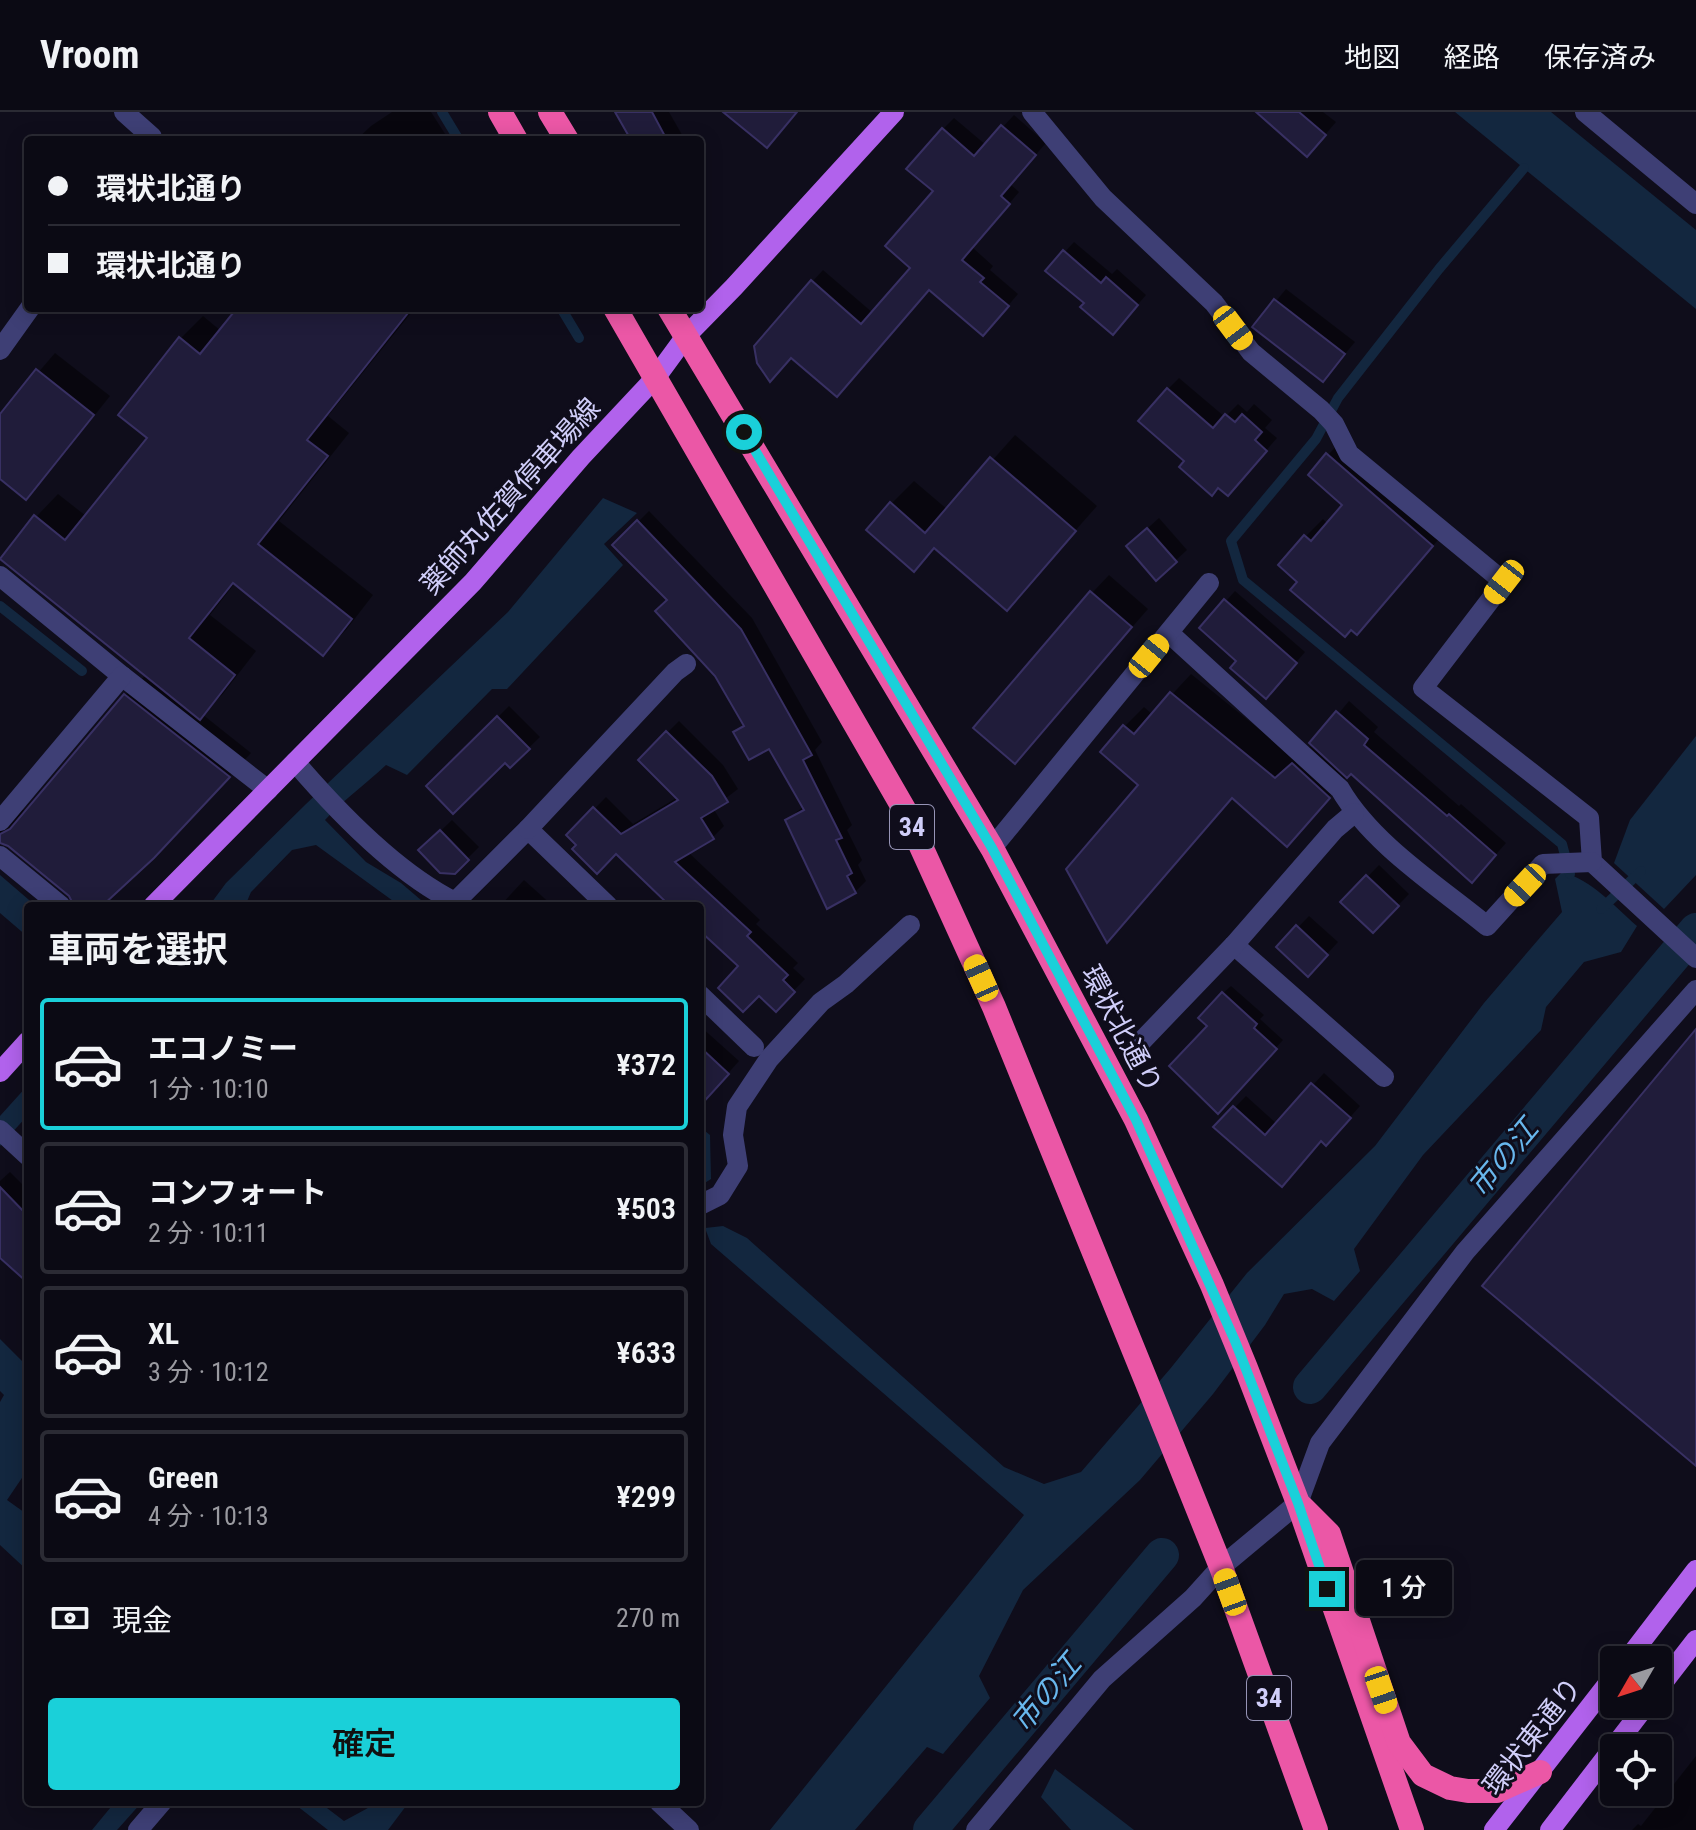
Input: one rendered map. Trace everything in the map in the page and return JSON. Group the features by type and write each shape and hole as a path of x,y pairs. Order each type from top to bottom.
{"highway":[{"path":"500,112 514,136"},
{"path":"550,112 565,136"},
{"name":"34","path":"617,312 904,809 994,1007 1145,1378 1221,1567 1316,1830"},
{"name":"環状北通り","path":"671,312 992,848 1136,1120 1212,1285 1246,1368 1298,1503 1412,1830"},
{"path":"1298,1503 1329,1534 1399,1743 1423,1775 1450,1788 1497,1791 1540,1772"}],"main road":[{"name":"薬師丸佐賀停車場線","path":"157,902 473,582 581,457 656,377 686,336 894,112"},
{"path":"0,1072 24,1045"},
{"path":"1638,1646 1696,1570"},
{"path":"1672,1673 1693,1649"},
{"name":"環状東通り","path":"1494,1830 1600,1694"},
{"path":"1550,1830 1636,1718"}],"street":[{"path":"124,112 151,136"},
{"path":"1032,112 1103,198 1214,303 1251,352 1328,417 1349,454 1504,582 1423,688 1589,818 1589,864"},
{"path":"1585,112 1696,204"},
{"path":"0,350 27,312"},
{"path":"0,576 268,790"},
{"path":"992,848 1209,583"},
{"path":"1169,633 1340,789 1354,813 1382,840 1487,926 1543,864 1589,864 1695,956"},
{"path":"457,902 686,664"},
{"path":"0,821 122,676"},
{"path":"295,762 337,811 431,890 452,902"},
{"path":"1137,1046 1234,945 1335,829 1354,813"},
{"path":"528,829 604,902"},
{"path":"0,856 56,902"},
{"path":"704,1203 720,1195 738,1166 733,1135 737,1107 769,1059 821,1002 846,984 910,925"},
{"path":"1234,945 1384,1077"},
{"path":"976,1830 1102,1679 1193,1598 1221,1567 1298,1503 1320,1443 1465,1252 1696,990"},
{"path":"704,999 754,1047"},
{"path":"0,1130 22,1151"},
{"path":"138,1830 159,1806"},
{"path":"663,1806 689,1830"}],"water":[{"path":"1455,112 1551,112 1696,230 1696,309"},
{"path":"603,498 637,513 604,544 623,565 507,689 492,689 407,775 386,765 325,820 366,862 401,883 423,902 394,902 316,845 292,850 251,892 247,902 212,902 226,883 306,804 508,612"},
{"path":"1696,736 1696,875 1664,909 1614,863 1630,820"},
{"path":"1562,872 1593,887 1637,926 1621,952 1584,962 1546,1007 1541,1030 1423,1155 1354,1249 1360,1271 1334,1301 1312,1289 1284,1294 1265,1325 1213,1394 1140,1480 1023,1590 979,1676 990,1698 943,1754 927,1747 855,1830 770,1830 1024,1515 711,1244 705,1228 723,1226 747,1238 1004,1467 1044,1484 1081,1472 1247,1273 1375,1146 1484,1003 1562,912 1555,879"},
{"path":"0,875 31,902 24,902 24,934 0,913"},
{"path":"24,1089 24,1119 0,1146 0,1116"},
{"path":"704,1130 710,1135 711,1179 704,1183"},
{"path":"0,1339 24,1363 24,1475 7,1500 24,1512 24,1567 0,1545 0,1402 4,1395 0,1391"},
{"path":"1055,1769 1134,1830 1071,1830 1041,1797"},
{"path":"112,1806 138,1806 117,1830 92,1830"},
{"path":"297,1806 324,1806 344,1821 372,1806 406,1806 388,1830 328,1830"}],"building":[{"path":"615,112 652,112 665,136 629,136"},
{"path":"723,112 797,112 767,148"},
{"path":"1256,112 1299,112 1326,135 1307,157"},
{"path":"1001,125 1036,155 1001,196 1010,204 962,260 984,278 980,282 1009,306 983,336 929,290 837,397 791,358 770,382 757,363 754,346 811,280 861,324 910,268 885,246 933,191 906,169 942,128 974,156"},
{"path":"1063,250 1101,283 1106,277 1138,305 1113,335 1080,307 1084,303 1045,271"},
{"path":"1274,299 1345,354 1323,382 1252,327"},
{"path":"234,312 409,312 307,440 328,456 258,544 352,619 323,656 233,583 189,638 235,675 200,720 0,559 34,515 65,540 147,438 118,415 179,337 200,354"},
{"path":"36,369 94,415 26,500 0,479 0,414"},
{"path":"1167,388 1213,428 1225,414 1235,422 1242,414 1262,432 1255,440 1267,451 1228,496 1218,488 1212,496 1179,467 1184,461 1138,421"},
{"path":"1326,453 1433,546 1357,635 1351,630 1345,637 1290,590 1297,582 1278,565 1304,535 1311,541 1342,505 1308,475"},
{"path":"990,457 1076,531 1007,611 934,548 914,572 866,530 890,502 925,533"},
{"path":"637,520 741,629 812,755 803,760 842,838 836,840 852,873 847,876 856,893 827,909 785,820 804,810 769,749 749,760 733,732 744,726 715,676 655,611 667,600 612,545"},
{"path":"1147,528 1177,562 1156,581 1126,546"},
{"path":"1090,591 1132,627 1015,764 973,728"},
{"path":"1224,599 1297,663 1266,699 1230,668 1236,661 1199,628"},
{"path":"1170,692 1275,778 1292,763 1330,798 1287,847 1232,798 1107,943 1066,869 1138,785 1100,752 1123,725 1134,734"},
{"path":"124,694 230,777 154,858 106,902 72,902 69,896 8,846 0,843 0,834 10,829"},
{"path":"1336,711 1368,739 1364,745 1496,855 1472,883 1351,774 1347,778 1309,743"},
{"path":"497,716 530,749 510,768 505,763 453,814 426,786"},
{"path":"666,731 712,776 728,802 701,818 714,839 675,862 751,932 747,936 788,975 783,980 795,992 776,1012 759,996 743,1012 718,988 738,966 704,935 704,902 666,902 616,854 597,874 572,849 576,845 566,835 593,807 621,834 678,800 638,760"},
{"path":"440,830 469,860 455,874 440,873 418,850"},
{"path":"1366,875 1399,906 1373,933 1340,902"},
{"path":"1296,925 1328,955 1308,977 1276,947"},
{"path":"1222,992 1257,1024 1254,1028 1277,1049 1218,1114 1169,1066 1207,1026 1198,1018"},
{"path":"1696,1029 1696,1466 1482,1286"},
{"path":"704,1051 729,1074 704,1102"},
{"path":"1311,1083 1351,1118 1326,1146 1321,1141 1282,1187 1213,1127 1233,1106 1265,1135"},
{"path":"0,1187 24,1212 24,1279 0,1258"}],"waterway":[{"path":"442,112 457,136"},
{"path":"1524,168 1439,269 1338,398 1316,439 1231,541 1243,580 1562,844 1570,874"},
{"path":"563,312 579,338"},
{"path":"0,606 82,671"},
{"path":"1601,909 1641,871"},
{"name":"市の江","path":"1310,1387 1696,930"},
{"name":"市の江","path":"930,1830 1162,1555"}],"route":[{"path":"744,432 992,848 1136,1120 1235,1341 1298,1503 1327,1589"}]}
